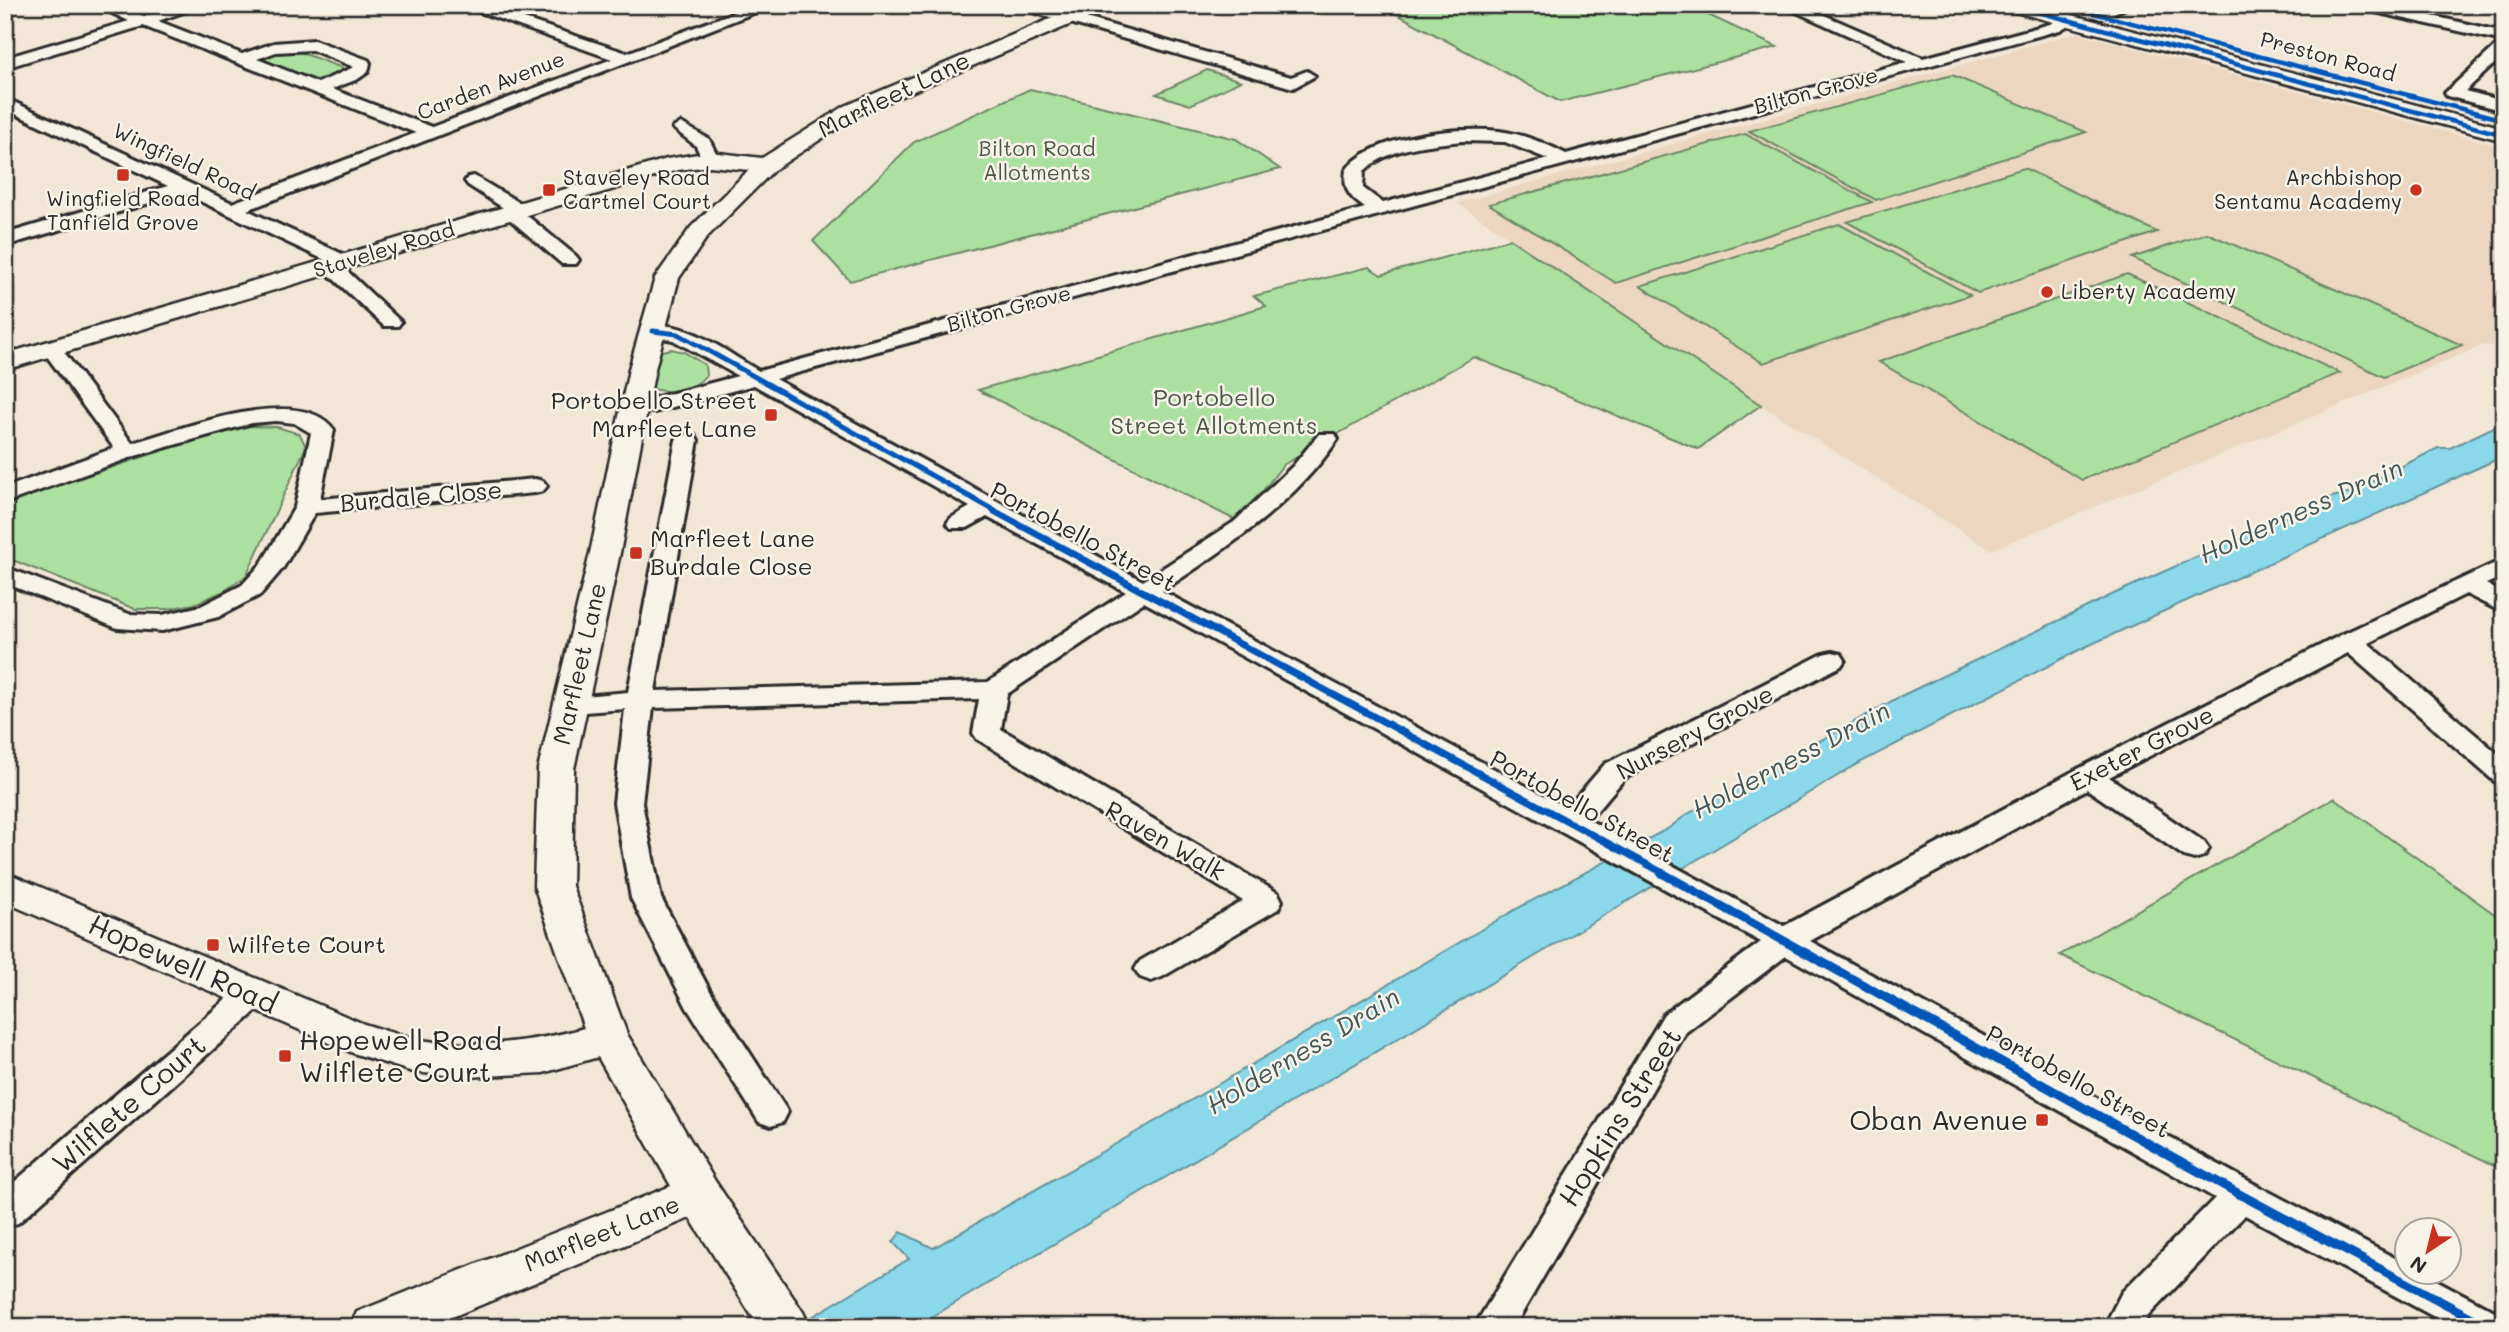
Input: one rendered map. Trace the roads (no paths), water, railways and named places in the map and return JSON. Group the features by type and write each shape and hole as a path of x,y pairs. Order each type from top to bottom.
{"street":[{"path":"102,5 140,22 432,133"},
{"path":"5,63 195,5"},
{"path":"467,5 626,58"},
{"name":"Carden Avenue","path":"232,209 767,5"},
{"path":"1024,5 1293,83 1307,76"},
{"name":"Marfleet Lane","path":"374,1327 699,1194 608,1038 553,886 556,769 637,404 642,369 667,278 699,232 766,165 852,110 1100,5"},
{"path":"1788,5 1922,63"},
{"name":"Preston Road","path":"2011,5 2100,15 2504,120"},
{"path":"2100,15 2126,5"},
{"path":"2362,5 2504,37"},
{"name":"Bilton Grove","path":"637,404 653,405 755,378 2055,27 2066,13"},
{"name":"Preston Road","path":"2066,13 2504,135"},
{"path":"243,59 274,48 314,45 362,63 362,69 352,76 318,88"},
{"path":"2504,46 2452,93 2504,106"},
{"name":"Wingfield Road","path":"5,103 232,209 337,264 391,322"},
{"path":"681,128 703,143 710,159"},
{"path":"1380,209 1359,195 1353,185 1353,177 1362,163 1400,146 1457,135 1496,136 1536,145 1562,159"},
{"name":"Staveley Road","path":"5,362 675,164 710,159 766,165"},
{"path":"474,181 515,211 569,260"},
{"path":"5,240 185,187"},
{"name":"Portobello Street","path":"653,331 678,334 987,507 1571,822 2241,1195 2489,1327"},
{"path":"51,348 127,451"},
{"name":"Burdale Close","path":"5,496 127,451 251,417 276,414 300,416 323,430 307,507 271,568 251,590 209,612 162,623 126,622 5,574"},
{"path":"571,704 994,690 1242,527 1301,471 1327,439"},
{"path":"687,440 640,700 628,803 646,898 698,999 771,1112"},
{"name":"Burdale Close","path":"307,507 535,486"},
{"path":"959,523 987,507"},
{"name":"Exeter Grove","path":"1785,940 2088,776 2350,641 2504,566"},
{"path":"2467,584 2504,604"},
{"path":"2350,641 2504,774"},
{"name":"Nursery Grove","path":"1571,822 1615,771 1832,660"},
{"name":"Raven Walk","path":"994,690 986,733 1267,901 1151,969"},
{"path":"2088,776 2194,849"},
{"name":"Hopewell Road","path":"5,886 354,1037 413,1055 467,1060 543,1056 608,1038"},
{"name":"Hopkins Street","path":"1493,1327 1675,1023 1785,940"},
{"name":"Wilflete Court","path":"5,1212 253,995"},
{"path":"699,1194 779,1316"},
{"path":"2123,1327 2135,1304 2241,1195"}],"water":[{"name":"Holderness Drain","path":"2504,422 2504,456 2081,649 1859,763 915,1327 795,1327 909,1259 893,1242 901,1232 933,1248 1154,1122 1518,908 1669,828 1686,815 1901,696 2116,593 2328,498 2349,493 2438,448 2450,448"}],"place":[{"name":"Wingfield Road Tanfield Grove","path":"123,175"},
{"name":"Staveley Road Cartmel Court","path":"549,190"},
{"name":"Archbishop Sentamu Academy","path":"2416,190"},
{"name":"Liberty Academy","path":"2047,292"},
{"name":"Portobello Street Marfleet Lane","path":"771,415"},
{"name":"Marfleet Lane Burdale Close","path":"636,553"},
{"name":"Wilfete Court","path":"213,945"},
{"name":"Hopewell Road Wilflete Court","path":"285,1056"},
{"name":"Oban Avenue","path":"2042,1120"}],"park label":[{"name":"Bilton Road Allotments","path":"1037,161"},
{"name":"Portobello Street Allotments","path":"1214,412"}]}
